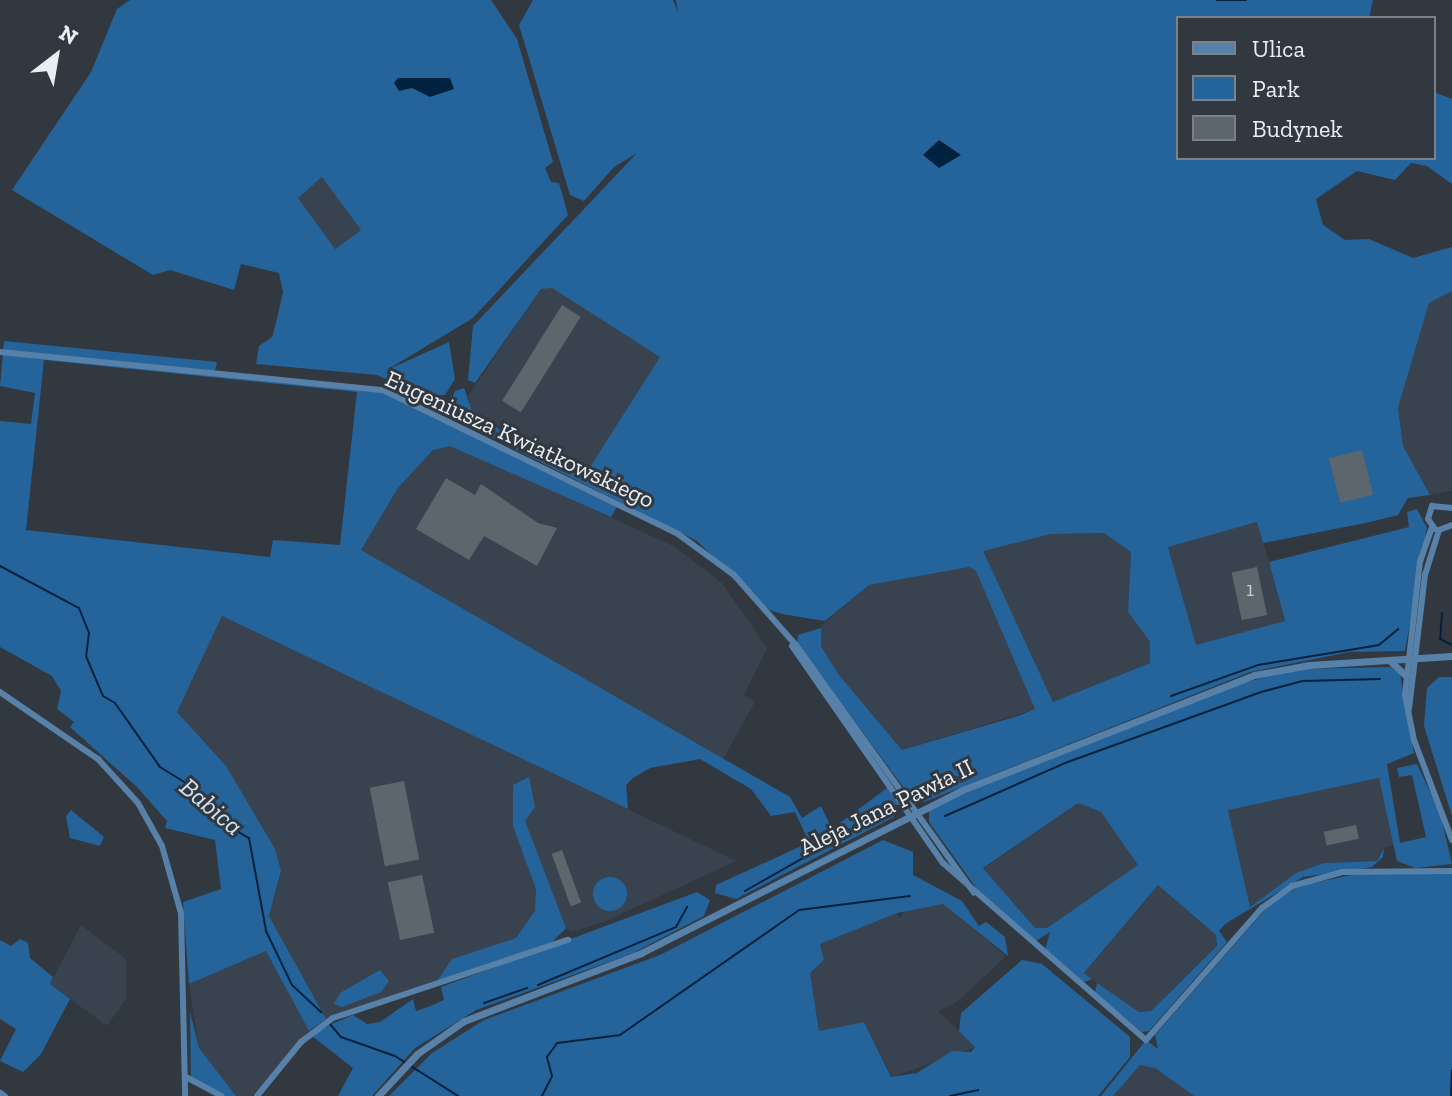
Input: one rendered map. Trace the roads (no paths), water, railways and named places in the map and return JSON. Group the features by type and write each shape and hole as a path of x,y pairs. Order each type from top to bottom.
{"street":[{"name":"Eugeniusza Kwiatkowskiego","path":"0,352 368,386 397,395 688,539 734,575 790,639 917,810 974,893"},
{"path":"1409,709 1418,658 1425,575 1435,529 1432,506 1452,507"},
{"path":"1435,529 1452,525"},
{"path":"1435,529 1420,561 1405,675 1409,709 1452,840"},
{"name":"Eugeniusza Kwiatkowskiego","path":"790,639 908,814 974,893"},
{"name":"Aleja Jana Pawła II","path":"379,1094 428,1045 491,1009 641,953 908,814 1231,681 1292,667 1452,656"},
{"path":"1389,660 1405,675"},
{"path":"0,692 98,759 156,832 181,913 185,1096"},
{"path":"974,893 1146,1040 1262,908 1292,886 1342,872 1452,871"},
{"path":"257,1096 322,1024 333,1018 568,940"},
{"path":"186,1077 221,1096"}],"waterway":[{"path":"1217,0 1246,0"},
{"name":"Babica","path":"0,566 79,608 89,633 86,656 103,696 115,703 160,767 197,790 217,819 249,838 266,931 292,985 321,1012"},
{"path":"1442,613 1440,639 1452,645"},
{"path":"1171,696 1258,665 1379,645 1398,629"},
{"path":"945,816 1065,763 1261,692 1303,681 1380,679"},
{"path":"745,891 884,812"},
{"path":"542,1096 552,1076 547,1057 557,1043 620,1035 799,910 910,896"},
{"path":"538,985 676,927 687,907"},
{"path":"484,1003 527,988"},
{"name":"Babica","path":"330,1024 341,1037 395,1056 458,1096"},
{"path":"1451,1096 1452,1070"},
{"path":"950,1096 978,1090"}]}
